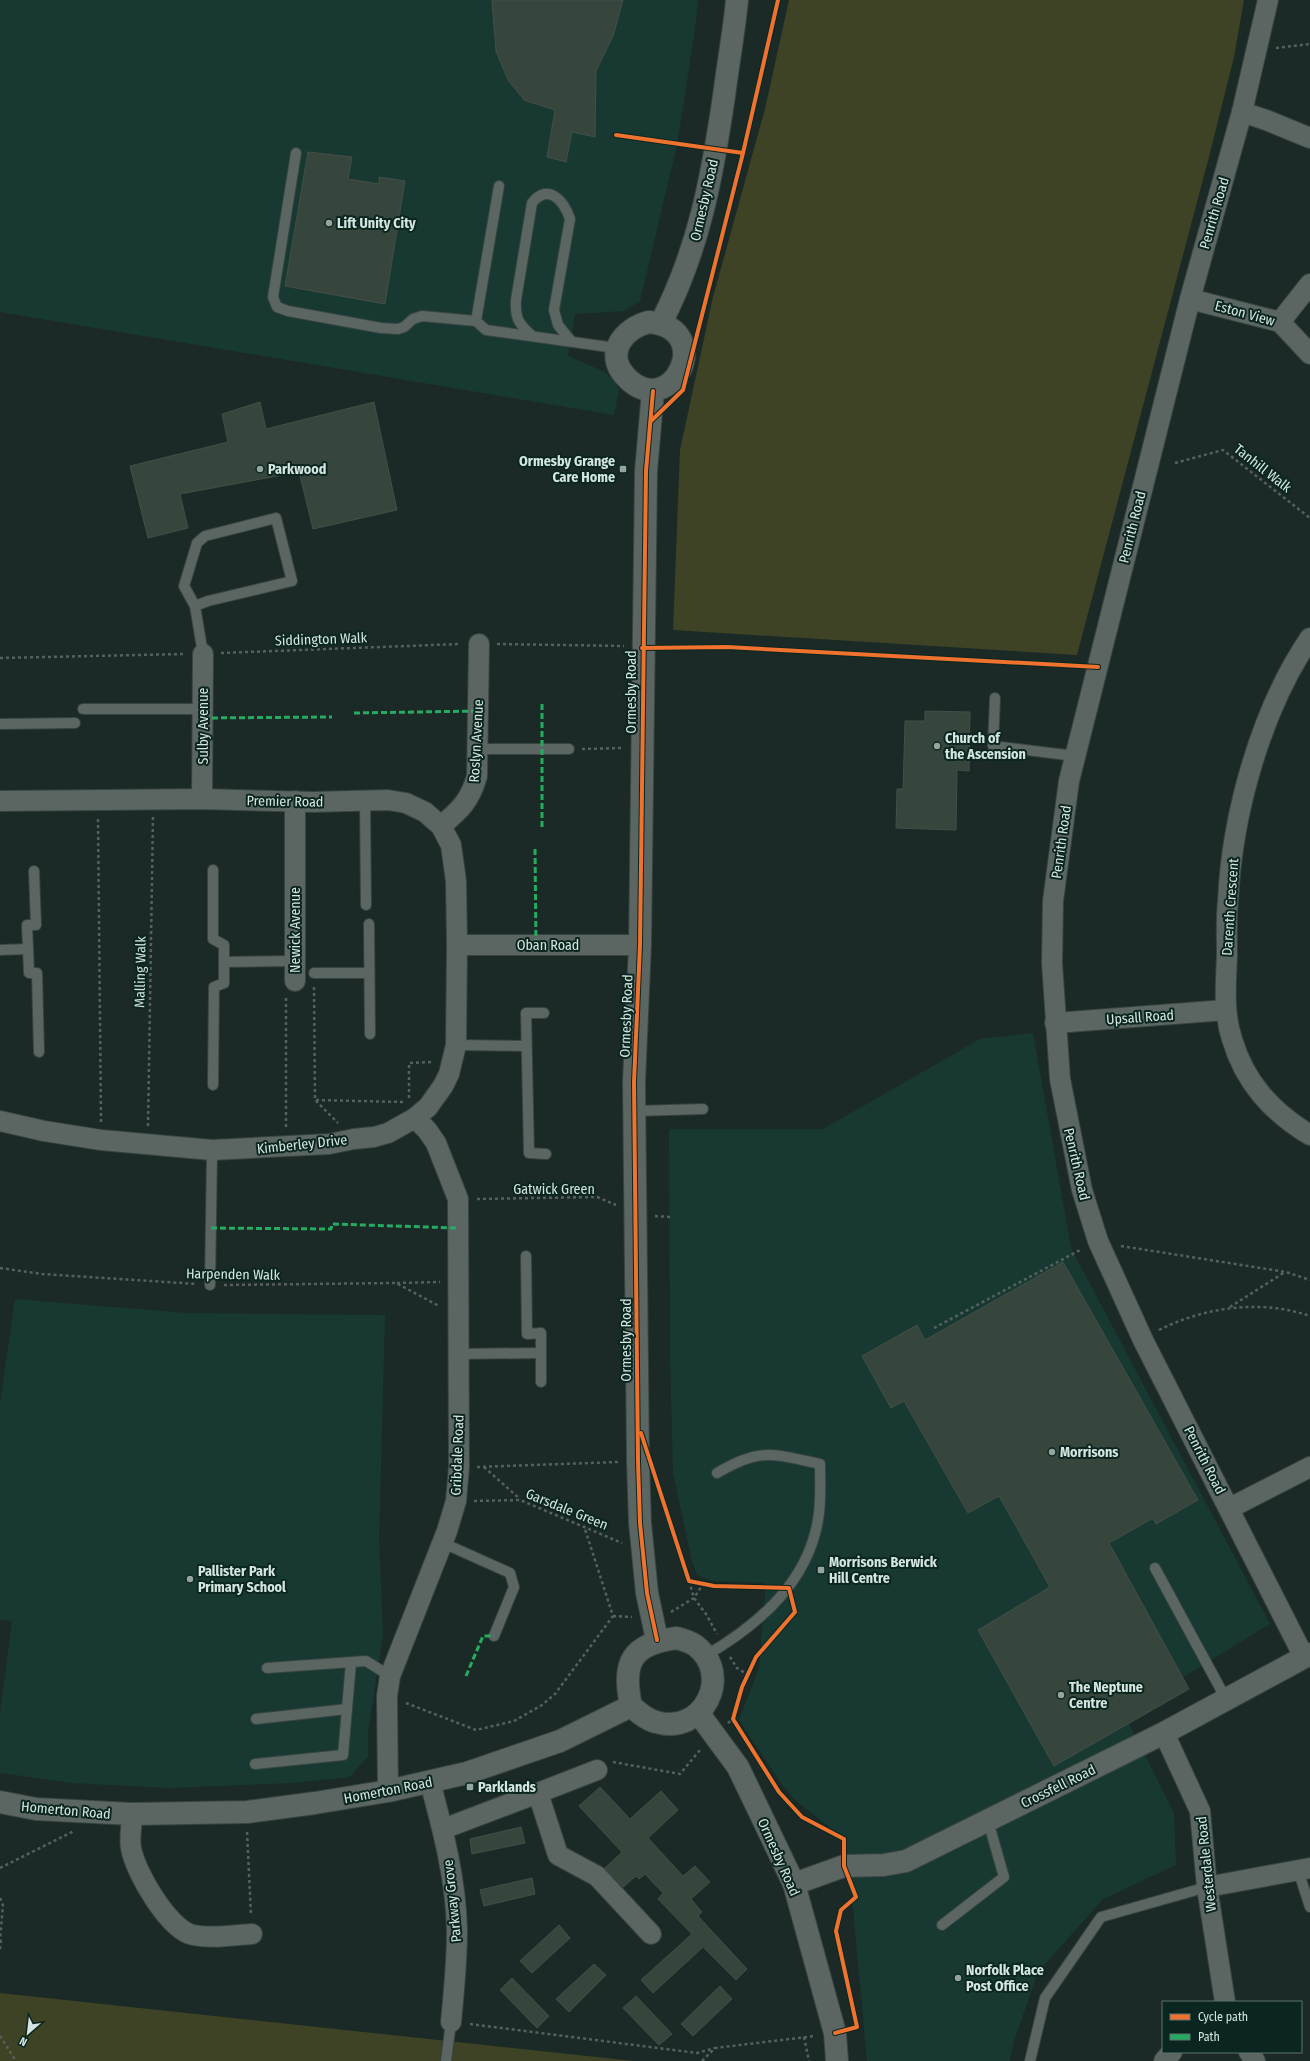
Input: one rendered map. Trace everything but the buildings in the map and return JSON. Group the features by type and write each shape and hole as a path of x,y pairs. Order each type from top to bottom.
{"street":[{"name":"Ormesby Road","path":"660,323 685,272 707,198 717,143 737,0"},
{"name":"Penrith Road","path":"1268,0 1258,50 1190,299 1069,781 1053,901 1052,963 1060,1079 1082,1190 1098,1241 1143,1340 1307,1655"},
{"path":"1242,112 1310,138"},
{"path":"1280,322 1310,284"},
{"name":"Eston View","path":"1190,299 1280,322 1310,354"},
{"path":"649,322 660,323 671,328 682,341 685,356 683,367 677,377 670,383 654,391 639,387 623,375 616,359 616,348 626,335 640,324 649,322"},
{"name":"Ormesby Road","path":"654,391 646,471 642,648 640,945 635,1111 638,1461 643,1552 647,1593 657,1640"},
{"name":"Darenth Crescent","path":"1310,638 1299,654 1271,710 1254,761 1238,821 1228,900 1226,1010 1232,1040 1244,1068 1261,1096 1283,1117 1310,1135"},
{"name":"Roslyn Avenue","path":"441,826 464,806 473,792 477,776 479,644"},
{"name":"Sulby Avenue","path":"202,799 203,654"},
{"name":"Premier Road","path":"0,801 202,799 295,802 388,800 406,803 425,812 441,826 451,845 454,861 457,945"},
{"name":"Newick Avenue","path":"295,802 295,981"},
{"name":"Oban Road","path":"457,945 640,945"},
{"name":"Kimberley Drive","path":"0,1121 44,1131 101,1140 212,1150 286,1148 329,1144 374,1137 388,1133 415,1118 436,1097 446,1080 455,1053 457,945"},
{"name":"Upsall Road","path":"1055,1023 1226,1010"},
{"name":"Gribdale Road","path":"388,1791 387,1696 390,1676 443,1544 456,1501 459,1467 458,1199 436,1143 427,1130 415,1118"},
{"path":"1230,1508 1310,1468"},
{"path":"677,1638 695,1646 714,1651 712,1669 714,1686 709,1700 699,1714 683,1723 667,1725 655,1722 631,1706 626,1685 627,1672 635,1655 643,1647 657,1640 677,1638"},
{"name":"Crossfell Road","path":"794,1884 844,1866 884,1865 906,1861 1164,1733 1307,1655"},
{"name":"Homerton Road","path":"0,1802 36,1809 132,1814 247,1812 388,1791 467,1773 560,1741 631,1706"},
{"name":"Ormesby Road","path":"699,1714 738,1767 794,1884 835,2033 837,2061"},
{"name":"Westerdale Road","path":"1164,1733 1200,1811 1207,1887 1225,2001"},
{"path":"443,1829 597,1770"},
{"name":"Parkway Grove","path":"430,1782 443,1829 453,1887 457,1929 452,2022"},
{"path":"538,1793 558,1855 597,1876 651,1934"},
{"path":"132,1814 131,1847 135,1862 142,1877 170,1920 181,1930 192,1935 208,1937 252,1934"},
{"path":"1207,1887 1304,1869"},
{"path":"1164,2061 1171,2053"}],"lane":[{"path":"296,153 272,297 277,306 288,311 381,328 398,329 404,327 413,319 422,316 476,321 486,330 531,335 616,348"},
{"path":"476,321 499,186"},
{"path":"531,335 521,326 515,314 516,300 532,203 537,196 546,194 556,196 565,205 570,219 554,310 558,324 571,341"},
{"path":"195,606 208,601 292,581 276,518 205,536 197,543 184,586 195,606 203,654"},
{"path":"995,698 993,746 1075,756"},
{"path":"83,709 203,709"},
{"path":"0,724 75,723"},
{"path":"477,749 569,749"},
{"path":"365,800 366,906"},
{"path":"212,1085 214,987 224,983 224,945 213,939 213,870"},
{"path":"34,871 36,925 27,925 29,973 37,973 39,1052"},
{"path":"369,924 370,1034"},
{"path":"0,950 28,950"},
{"path":"224,962 295,961"},
{"path":"314,973 369,973"},
{"path":"544,1013 526,1013 526,1046 529,1153 546,1154"},
{"path":"455,1053 526,1046"},
{"path":"635,1111 703,1109"},
{"path":"210,1285 212,1150"},
{"path":"526,1256 527,1334 541,1333 541,1382"},
{"path":"459,1354 540,1353"},
{"path":"714,1651 749,1628 780,1598 789,1588 804,1563 819,1514 820,1464 763,1454 749,1456 717,1473"},
{"path":"443,1544 510,1572 514,1587 494,1636"},
{"path":"1155,1568 1226,1699"},
{"path":"267,1668 366,1661 390,1676"},
{"path":"254,1764 343,1755 352,1662"},
{"path":"256,1719 347,1709"},
{"path":"942,1925 1004,1877 988,1820"},
{"path":"1304,1869 1310,1907"},
{"path":"1030,2061 1045,1998 1101,1917 1207,1887"},
{"path":"446,2061 452,2022"}],"path":[{"path":"1258,50 1310,44"},
{"path":"569,749 642,748"},
{"path":"98,800 101,1140"},
{"path":"315,1100 409,1102 409,1063 455,1053"},
{"path":"934,1328 1098,1241 1286,1272 1310,1280"},
{"path":"1230,1307 1286,1272"},
{"path":"396,1283 459,1282"},
{"path":"1143,1340 1176,1321 1230,1307 1275,1308 1310,1316"},
{"path":"484,1467 520,1500"},
{"path":"387,1696 476,1730 514,1721 542,1705 555,1694 613,1616 584,1526"},
{"path":"687,1574 694,1598 706,1614 714,1651 748,1675"},
{"path":"689,1581 708,1585"},
{"path":"745,1681 750,1669"},
{"path":"597,1770 607,1761 680,1774 715,1735 733,1719 735,1712"},
{"path":"733,1719 737,1725"},
{"path":"247,1812 252,1934"},
{"path":"0,1868 76,1831"},
{"path":"0,1898 3,1905 0,1949"},
{"path":"452,2022 698,2053 715,2048 835,2033"},
{"path":"0,2036 16,2061"},
{"path":"804,2037 809,2061"},
{"path":"702,2061 715,2048"}],"shaded area":[{"name":"Lift Unity City","path":"0,0 698,0 677,145 640,301 624,311 575,314 568,356 605,372 615,382 619,390 614,415 0,312"},
{"path":"789,0 1244,0 1234,57 1210,153 1077,655 673,630 680,450 713,297 765,109"},
{"path":"1033,1033 1071,1248 1270,1624 1124,1713 1174,1813 1176,1865 1103,1899 1038,1972 1013,2044 1010,2061 867,2061 849,1865 841,1842 837,1833 797,1802 782,1785 739,1720 759,1668 766,1583 712,1581 697,1575 692,1561 673,1473 670,1351 669,1129 823,1129 980,1039"},
{"name":"Pallister Park Primary School","path":"15,1299 186,1313 385,1315 379,1539 383,1635 368,1732 368,1756 350,1777 292,1783 170,1788 72,1783 0,1773 0,1714 12,1621 0,1620 0,1404"},
{"path":"0,1993 634,2061 0,2061"}],"marked path":[{"path":"542,704 542,829"},
{"path":"354,713 478,711"},
{"path":"203,718 332,717"},
{"path":"535,849 536,945"},
{"path":"211,1228 331,1229 332,1224 458,1228"},
{"path":"466,1676 483,1636 494,1636"}],"cycle path":[{"path":"651,421 683,390 743,153 778,0"},
{"path":"616,135 743,153"},
{"path":"653,391 646,471 640,945 634,1082 640,1523 647,1593 657,1640"},
{"path":"642,648 727,647 1098,667"},
{"path":"641,1433 689,1581 714,1586 789,1588 795,1612 756,1657 742,1687 733,1719 779,1792 802,1817 844,1839 844,1866 856,1897 841,1910 836,1931 857,2027 835,2033"}],"place":[{"name":"Lift Unity City","path":"329,223"},
{"name":"Parkwood","path":"260,469"},
{"name":"Ormesby Grange Care Home","path":"623,469"},
{"name":"Church of the Ascension","path":"937,746"},
{"name":"Morrisons","path":"1052,1452"},
{"name":"Morrisons Berwick Hill Centre","path":"821,1570"},
{"name":"Pallister Park Primary School","path":"190,1579"},
{"name":"The Neptune Centre","path":"1061,1695"},
{"name":"Parklands","path":"470,1787"},
{"name":"Norfolk Place Post Office","path":"958,1978"}]}
